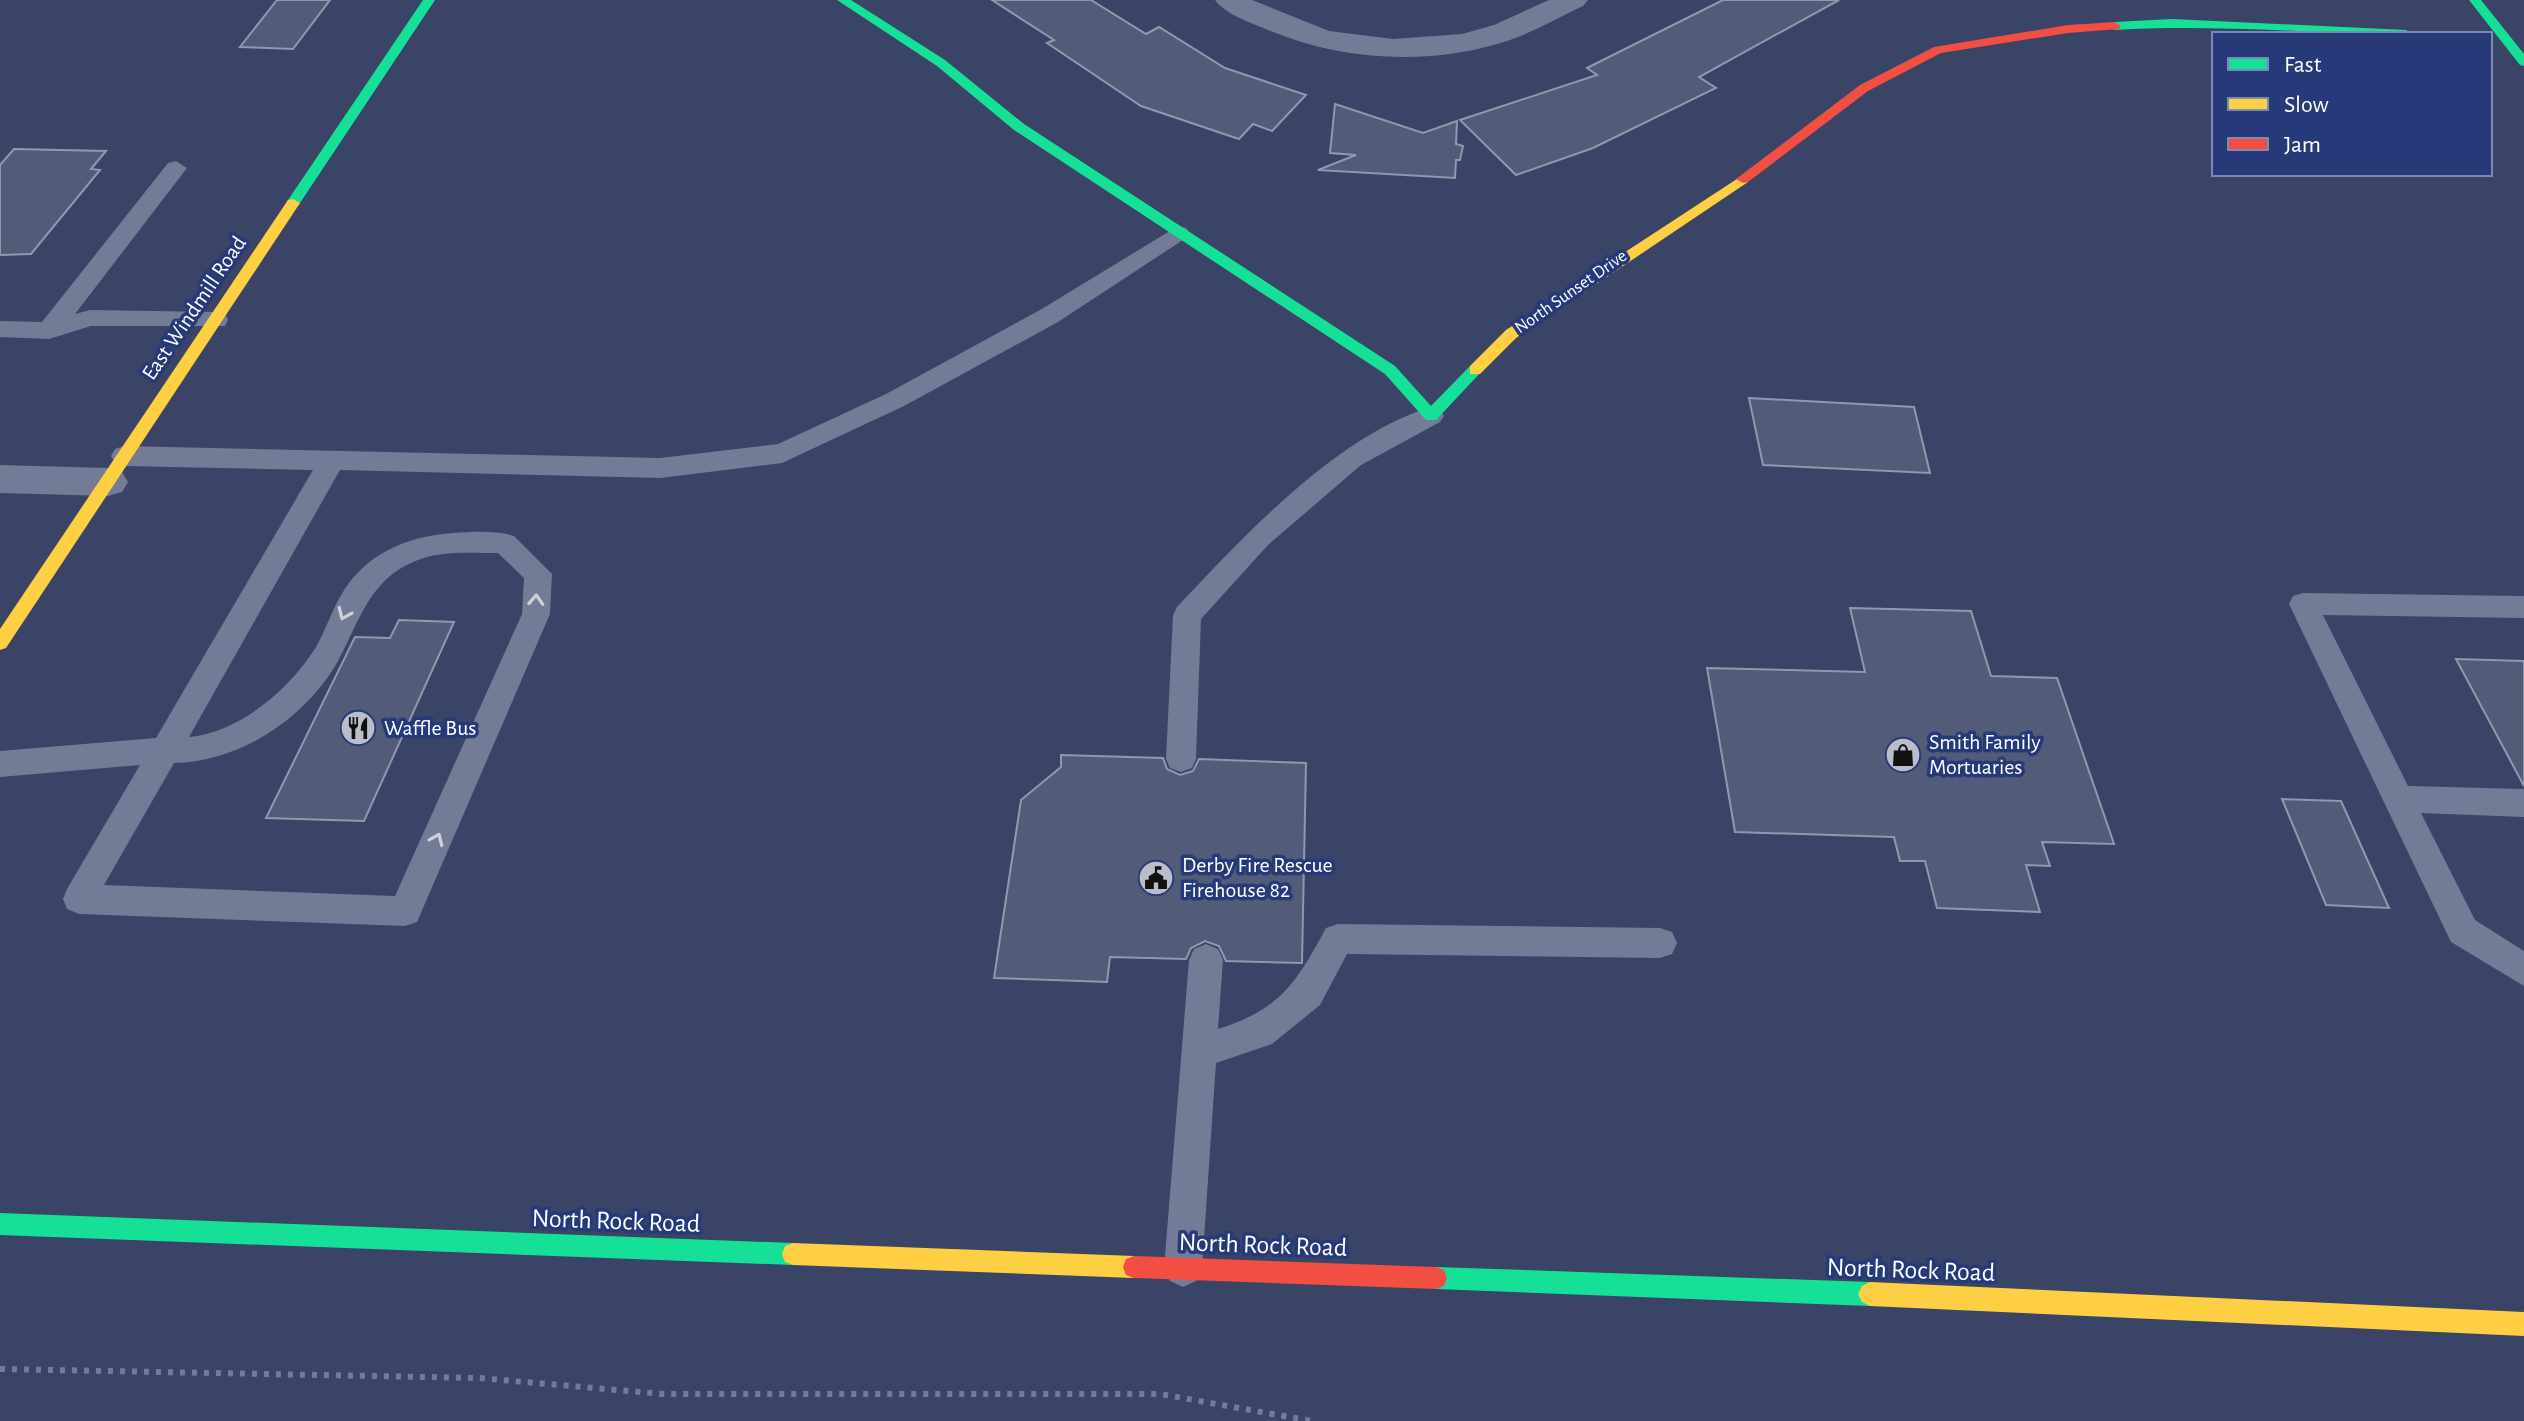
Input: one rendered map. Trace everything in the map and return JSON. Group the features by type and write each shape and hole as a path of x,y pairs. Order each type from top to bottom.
{"street":[{"name":"East Windmill Road","path":"0,643 429,0"},
{"path":"843,0 941,63 1019,127 1390,370 1431,416"},
{"path":"1230,0 1261,19 1290,31 1362,46 1409,47 1455,44 1496,35 1573,0"},
{"path":"2475,0 2497,37 2524,62"},
{"name":"North Sunset Drive","path":"1431,416 1511,334 1635,248 1732,187 1864,88 1938,50 2068,29 2172,23 2363,32"},
{"path":"0,479 116,469"},
{"name":"North Rock Road","path":"0,1224 2131,1305 2520,1334"}],"lane":[{"path":"49,331 176,168"},
{"path":"116,469 332,461 660,468 782,453 895,400 1049,316 1178,233"},
{"path":"0,329 49,331 90,318 216,320"},
{"path":"1181,759 1187,615 1258,538 1352,458 1431,416"},
{"path":"0,764 165,750 203,748 254,726 297,692 326,655 354,593 392,560 440,544 504,543 538,574 536,614 405,911 79,899 165,750 332,461"},
{"path":"2524,607 2303,604 2463,931 2524,970"},
{"path":"2398,799 2524,803"},
{"path":"1200,1052 1260,1032 1308,994 1338,939 1660,943"},
{"path":"1183,1268 1206,960"}],"path":[{"path":"0,1369 479,1378 663,1394 1160,1394 1312,1421"}],"building":[{"path":"277,0 330,0 293,49 240,47"},
{"path":"992,0 1091,0 1146,34 1159,27 1225,68 1306,95 1272,131 1253,124 1239,139 1141,106 1047,43 1054,40"},
{"path":"1723,0 1839,0 1699,77 1716,88 1593,148 1516,175 1460,120 1597,75 1587,68"},
{"path":"1335,104 1423,133 1457,121 1456,144 1463,146 1460,160 1456,160 1455,178 1318,170 1356,155 1330,153"},
{"path":"14,149 106,151 91,169 100,170 31,254 0,255 0,165"},
{"path":"1749,398 1914,407 1930,473 1763,465"},
{"name":"Smith Family Mortuaries","path":"1850,608 1971,611 1991,676 2057,678 2114,844 2042,842 2050,866 2026,865 2040,912 1937,908 1925,861 1900,861 1894,837 1735,832 1707,668 1865,672"},
{"name":"Waffle Bus","path":"399,620 454,622 364,821 266,818 355,637 390,638"},
{"path":"2456,659 2524,661 2524,786"},
{"name":"Derby Fire Rescue Firehouse 82","path":"1061,755 1163,758 1167,769 1180,775 1193,771 1199,759 1306,763 1302,963 1226,961 1219,946 1205,941 1191,948 1186,959 1110,957 1107,982 994,978 1021,800 1061,767"},
{"path":"2282,799 2341,801 2389,908 2326,905"}],"traffic: fast":[{"path":"293,203 429,0"},
{"path":"843,0 941,63 1019,127 1390,370 1431,416 1475,370"},
{"path":"2475,0 2524,62"},
{"path":"2115,26 2172,23 2363,32"},
{"path":"0,1224 793,1254"},
{"path":"1436,1278 1870,1294"}],"traffic: slow":[{"path":"1475,370 1511,334 1743,179"},
{"path":"0,643 293,203"},
{"path":"793,1254 1134,1267"},
{"path":"1870,1294 2524,1324"}],"traffic: jam":[{"path":"1743,179 1864,88 1938,50 2068,29 2115,26"},
{"path":"1134,1267 1436,1278"}],"place":[{"name":"Waffle Bus","path":"358,728"},
{"name":"Smith Family Mortuaries","path":"1903,755"},
{"name":"Derby Fire Rescue Firehouse 82","path":"1156,878"}]}
